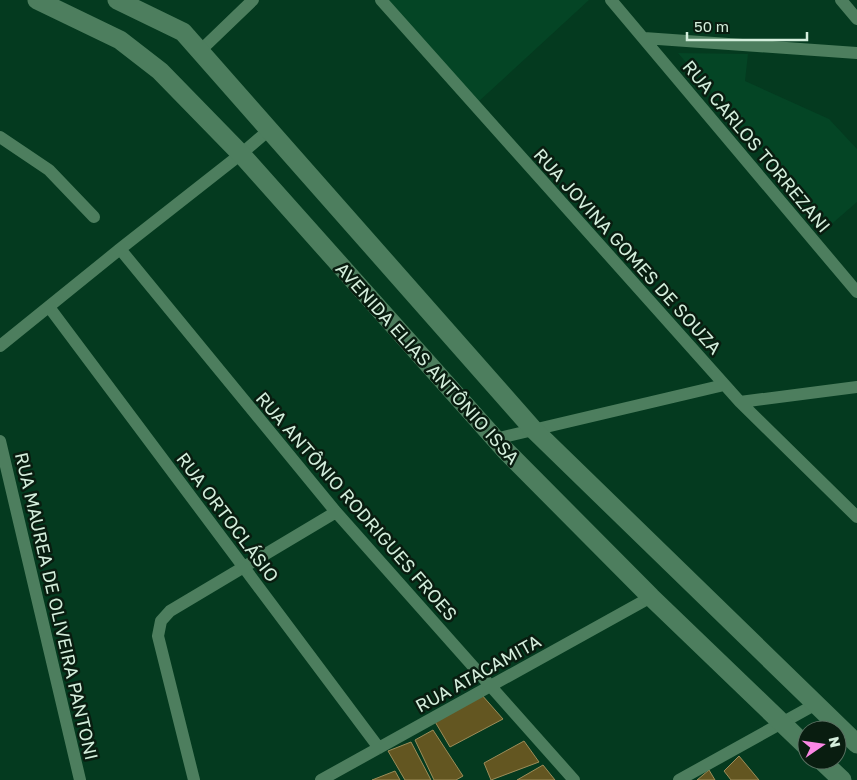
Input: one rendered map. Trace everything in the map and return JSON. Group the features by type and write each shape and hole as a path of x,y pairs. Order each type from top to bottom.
{"street":[{"name":"AVENIDA ELIAS ANTÔNIO ISSA","path":"37,0 120,40 160,71 241,154 495,439 651,597 797,737"},
{"name":"AVENIDA ELIAS ANTÔNIO ISSA","path":"117,0 183,32 533,429 857,744"},
{"path":"200,52 253,0"},
{"name":"RUA JOVINA GOMES DE SOUZA","path":"381,0 724,385 857,517"},
{"name":"RUA CARLOS TORREZANI","path":"611,0 857,292"},
{"path":"841,0 857,19"},
{"path":"644,38 857,53"},
{"path":"0,346 269,130"},
{"path":"0,137 49,170 94,217"},
{"name":"RUA ANTÔNIO RODRIGUES FROES","path":"120,249 336,512 574,780"},
{"name":"RUA ORTOCLÁSIO","path":"48,307 379,748"},
{"path":"495,439 724,385"},
{"path":"740,402 857,387"},
{"name":"RUA MAUREA DE OLIVEIRA PANTONI","path":"0,441 80,780"},
{"path":"194,780 158,636 161,621 170,611 336,512"},
{"name":"RUA ATACAMITA","path":"321,780 651,597"},
{"path":"679,780 816,704"},
{"path":"832,770 842,780"}],"shaded area":[{"path":"385,0 589,0 477,103"},
{"path":"678,53 748,54 745,81 829,119 857,149 857,202 827,228"}],"building":[{"path":"481,694 503,719 450,747 434,720"},
{"path":"433,730 463,776 456,780 434,780 415,740"},
{"path":"524,741 539,762 491,780 484,763"},
{"path":"411,742 431,780 405,780 388,751"},
{"path":"739,756 759,780 731,780 724,771"},
{"path":"543,765 555,780 517,780"},
{"path":"709,770 715,780 697,780"},
{"path":"395,771 400,780 372,780"}]}
